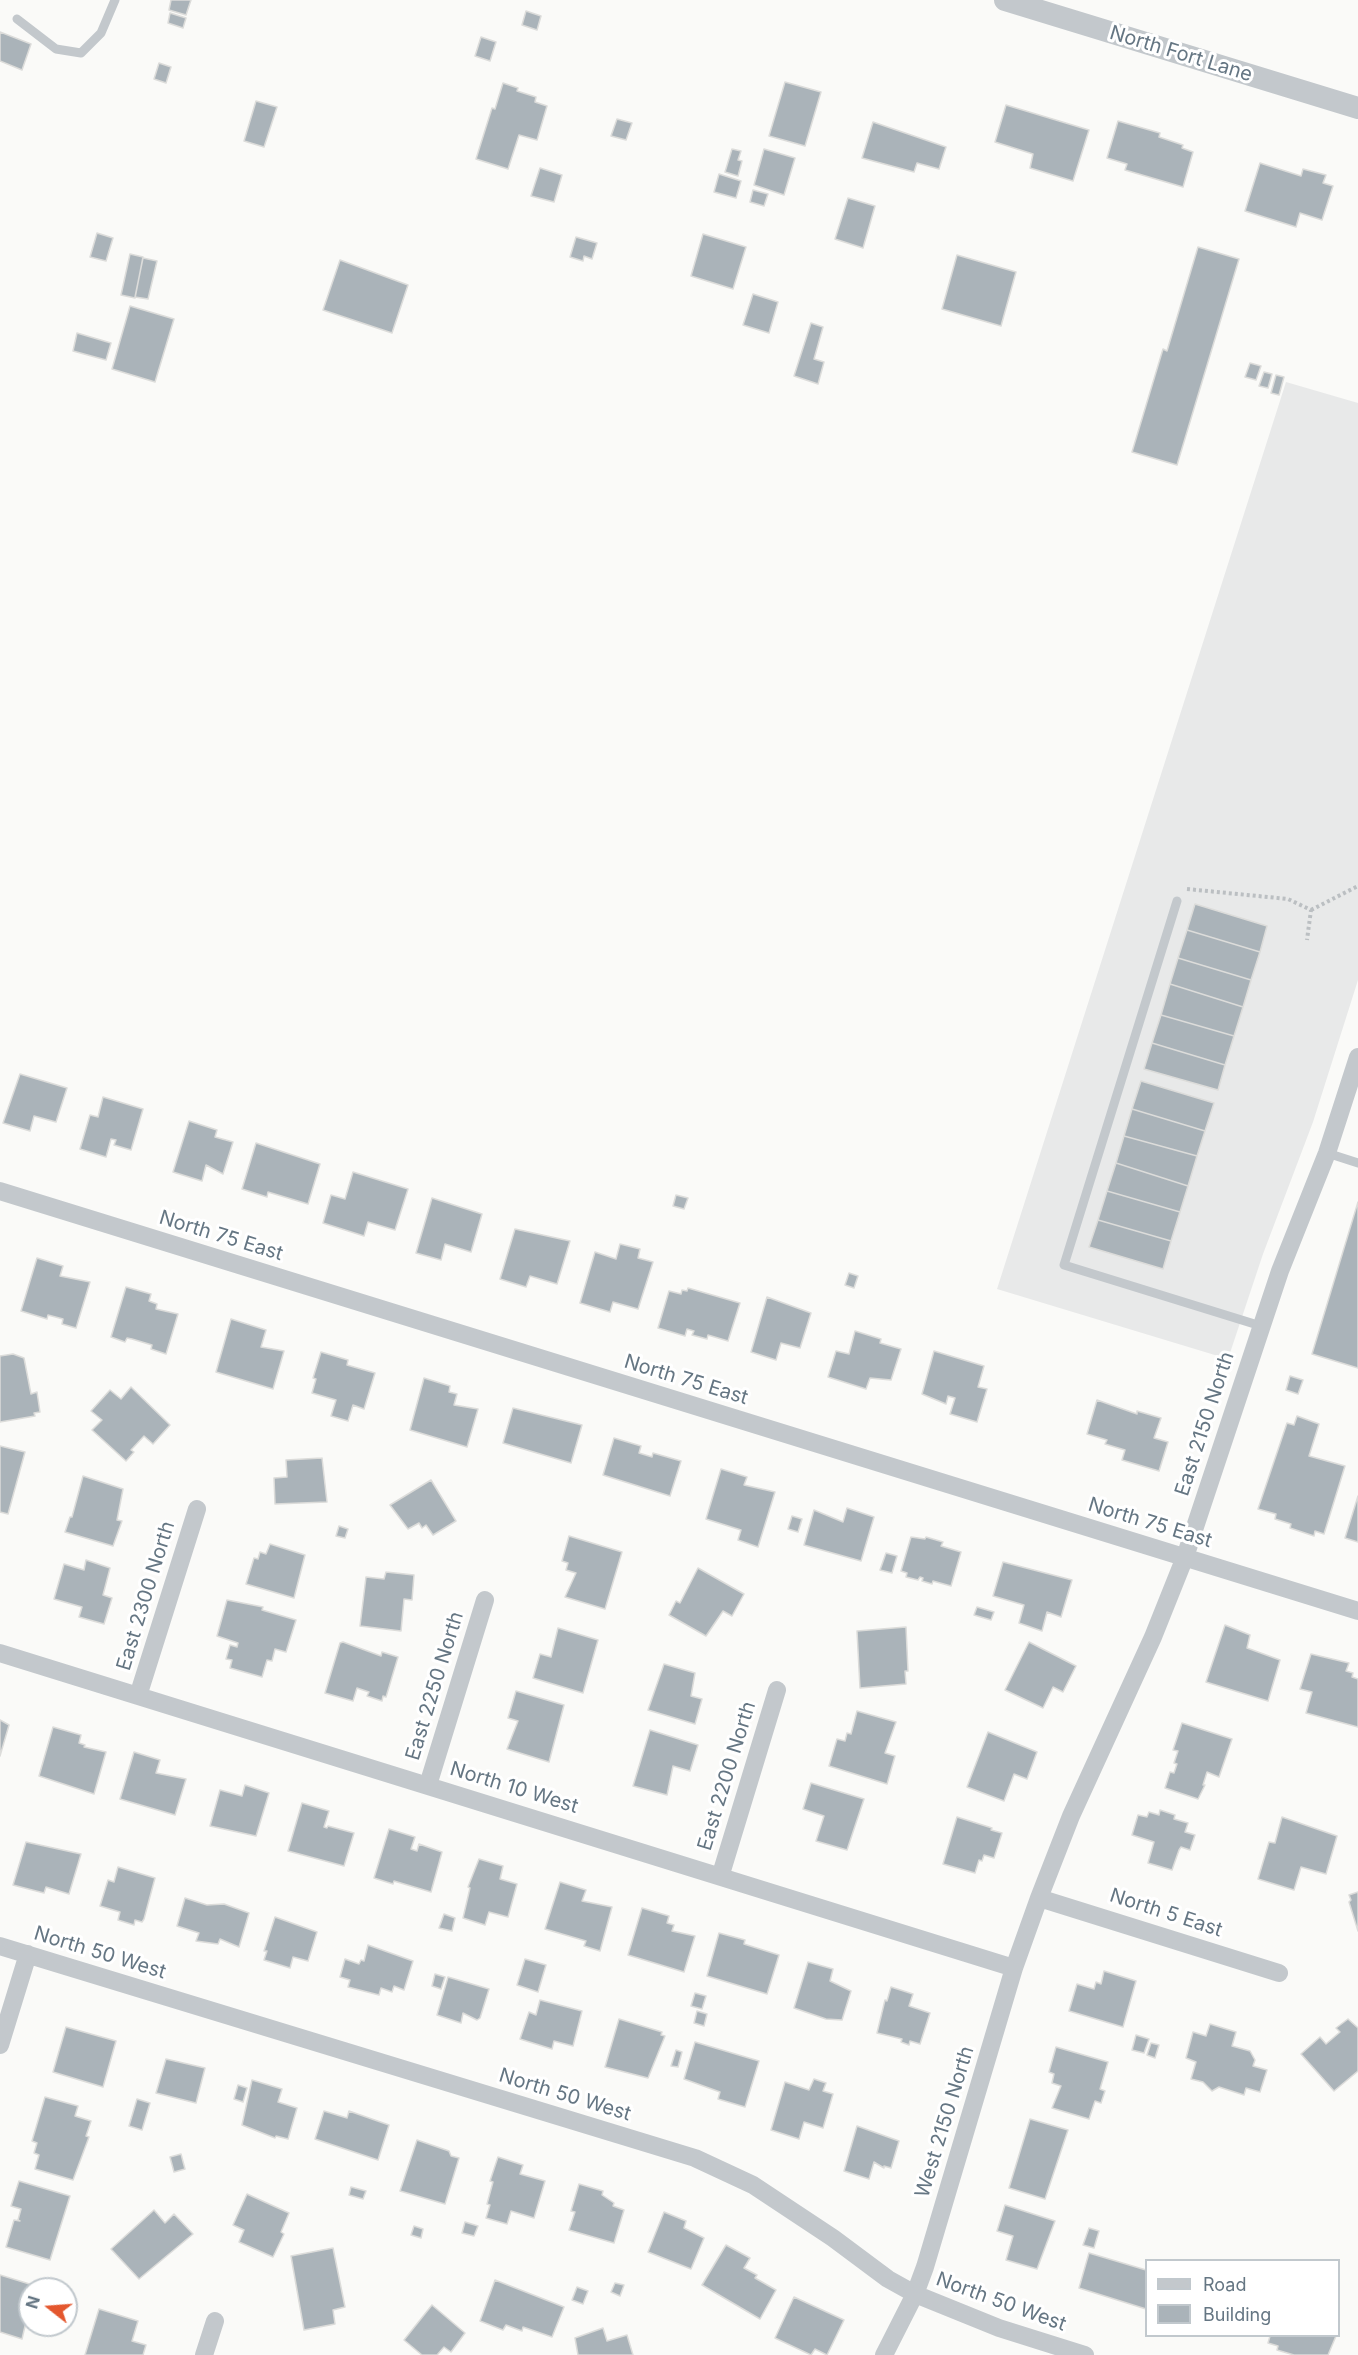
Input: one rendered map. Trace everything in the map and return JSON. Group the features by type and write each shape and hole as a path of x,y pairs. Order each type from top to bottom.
{"street":[{"name":"North Fort Lane","path":"1005,0 1358,108"},
{"name":"East 2150 North","path":"1040,1898 1071,1816 1153,1637 1185,1557 1280,1271 1327,1152 1358,1057"},
{"name":"North 75 East","path":"0,1191 1358,1611"},
{"name":"East 2300 North","path":"138,1696 197,1509"},
{"name":"East 2250 North","path":"428,1785 485,1600"},
{"name":"North 10 West","path":"0,1653 721,1874 1014,1968"},
{"name":"East 2200 North","path":"721,1874 777,1690"},
{"name":"West 2150 North","path":"884,2355 915,2294 1014,1968 1040,1898"},
{"name":"North 5 East","path":"1040,1898 1279,1973"},
{"name":"North 50 West","path":"0,1946 695,2158 753,2185 833,2238 888,2279 915,2294 999,2328 1085,2355"},
{"path":"0,2045 28,1954"},
{"path":"204,2355 214,2321"}],"lane":[{"path":"17,19 56,49 81,53 101,33 115,0"},
{"path":"1177,901 1064,1265 1261,1326"},
{"path":"1327,1152 1358,1163"}],"path":[{"path":"1311,910 1358,886"},
{"path":"1177,901 1188,888 1288,899 1311,910"},
{"path":"1307,940 1311,910"}],"shaded area":[{"path":"1286,382 1358,403 1358,980 1313,1122 1263,1254 1228,1359 997,1289"}],"building":[{"path":"171,0 191,0 186,15 169,10"},
{"path":"526,11 541,16 537,30 522,25"},
{"path":"170,13 186,18 183,28 168,23"},
{"path":"0,32 31,44 22,70 0,61"},
{"path":"481,37 496,42 490,61 475,56"},
{"path":"159,63 171,67 166,83 154,79"},
{"path":"785,82 821,92 805,146 769,136"},
{"path":"503,83 518,88 517,91 536,97 535,102 547,106 537,140 519,135 508,169 476,159 492,108 495,109"},
{"path":"256,101 277,107 264,147 244,141"},
{"path":"1006,105 1089,130 1073,181 1030,168 1033,154 995,142"},
{"path":"617,119 632,123 626,140 611,136"},
{"path":"1118,121 1160,133 1159,137 1183,145 1182,148 1193,152 1183,187 1125,170 1127,164 1107,158"},
{"path":"873,122 946,147 939,169 917,163 914,172 862,158"},
{"path":"732,149 741,151 738,160 742,161 738,176 725,172"},
{"path":"764,149 795,158 784,195 754,185"},
{"path":"1260,163 1301,176 1303,169 1326,175 1323,183 1333,186 1322,220 1300,213 1296,227 1245,211"},
{"path":"540,168 562,175 554,202 531,196"},
{"path":"719,174 741,181 736,198 714,192"},
{"path":"753,190 768,194 764,206 750,202"},
{"path":"848,198 875,206 863,248 835,239"},
{"path":"97,233 113,238 106,261 90,257"},
{"path":"703,234 746,247 733,289 691,276"},
{"path":"576,237 597,243 592,259 584,256 583,261 570,257"},
{"path":"1198,247 1239,259 1177,465 1132,452 1163,349 1167,351"},
{"path":"130,254 143,257 135,298 121,295"},
{"path":"957,255 1016,272 1001,326 942,309"},
{"path":"143,258 157,261 148,299 135,297"},
{"path":"340,260 408,285 392,333 323,310"},
{"path":"753,294 778,302 769,333 743,325"},
{"path":"130,306 174,319 155,382 112,369"},
{"path":"811,323 823,327 814,359 824,362 818,384 794,376"},
{"path":"77,333 111,343 106,360 73,351"},
{"path":"1250,363 1261,366 1256,380 1245,377"},
{"path":"1264,372 1272,374 1268,388 1259,386"},
{"path":"1276,375 1284,377 1279,395 1271,393"},
{"path":"1195,904 1267,926 1260,952 1187,930"},
{"path":"1187,930 1260,952 1251,980 1178,958"},
{"path":"1178,958 1251,980 1243,1007 1170,984"},
{"path":"1170,984 1243,1007 1234,1036 1161,1015"},
{"path":"1161,1015 1234,1036 1225,1065 1152,1043"},
{"path":"1152,1043 1225,1065 1218,1090 1144,1069"},
{"path":"20,1074 67,1088 56,1122 34,1116 30,1131 3,1123"},
{"path":"1141,1081 1214,1103 1205,1131 1132,1109"},
{"path":"103,1097 143,1109 131,1150 114,1145 116,1140 111,1139 106,1157 80,1149 90,1115 98,1117"},
{"path":"1132,1109 1205,1131 1197,1156 1124,1136"},
{"path":"189,1121 217,1130 215,1137 233,1142 223,1174 206,1165 202,1181 173,1172"},
{"path":"1124,1136 1197,1156 1188,1186 1116,1163"},
{"path":"256,1143 320,1164 308,1204 268,1192 267,1197 242,1189"},
{"path":"1116,1163 1188,1186 1180,1212 1107,1191"},
{"path":"353,1172 408,1189 395,1230 368,1222 364,1236 323,1223 331,1195 345,1199"},
{"path":"1107,1191 1180,1212 1171,1241 1098,1220"},
{"path":"676,1195 688,1198 684,1209 673,1206"},
{"path":"432,1198 482,1214 471,1252 445,1244 441,1260 416,1253"},
{"path":"1358,1202 1358,1368 1312,1354"},
{"path":"1098,1220 1171,1241 1163,1269 1089,1247"},
{"path":"515,1229 570,1241 557,1284 530,1276 526,1287 500,1279"},
{"path":"620,1244 640,1249 638,1258 653,1262 638,1309 613,1302 610,1312 580,1303 595,1252 616,1259"},
{"path":"37,1258 63,1266 60,1276 90,1282 76,1328 62,1324 63,1319 48,1315 47,1319 21,1311"},
{"path":"849,1273 858,1276 854,1288 845,1285"},
{"path":"126,1287 151,1294 149,1301 157,1304 156,1309 178,1314 166,1354 151,1349 152,1345 127,1338 125,1342 111,1337"},
{"path":"688,1288 740,1303 728,1341 708,1335 707,1339 692,1335 694,1331 687,1329 685,1336 658,1328 669,1291 681,1294 682,1290 687,1291"},
{"path":"767,1297 811,1313 800,1348 781,1343 776,1360 751,1352"},
{"path":"231,1319 266,1330 261,1347 284,1351 273,1389 216,1372"},
{"path":"855,1331 881,1339 880,1343 901,1349 891,1380 870,1378 866,1389 828,1377 836,1351 849,1354"},
{"path":"934,1351 984,1366 978,1387 987,1389 977,1422 950,1414 955,1398 948,1396 946,1404 922,1394"},
{"path":"321,1352 348,1360 347,1365 375,1373 364,1409 353,1405 348,1421 331,1416 336,1400 312,1393 316,1379 313,1378"},
{"path":"13,1354 24,1358 31,1394 37,1392 40,1412 34,1413 35,1416 0,1422 0,1356"},
{"path":"1290,1376 1303,1380 1298,1394 1286,1390"},
{"path":"424,1378 450,1386 449,1392 457,1394 454,1405 478,1409 467,1447 410,1430"},
{"path":"131,1387 170,1425 153,1444 144,1436 131,1450 134,1452 126,1461 92,1430 102,1420 91,1411 110,1390 121,1399"},
{"path":"1097,1400 1137,1414 1137,1411 1161,1418 1154,1438 1168,1442 1159,1471 1122,1460 1125,1450 1105,1444 1107,1440 1087,1434"},
{"path":"513,1408 582,1425 571,1463 503,1443"},
{"path":"1297,1416 1319,1424 1309,1456 1345,1466 1324,1534 1315,1531 1314,1536 1290,1528 1291,1524 1275,1519 1276,1514 1258,1509 1287,1423 1294,1425"},
{"path":"614,1438 641,1446 639,1453 652,1457 653,1453 681,1461 670,1496 603,1475"},
{"path":"0,1446 25,1452 8,1514 0,1512"},
{"path":"322,1458 327,1502 275,1504 274,1478 287,1477 286,1460"},
{"path":"721,1469 747,1477 744,1485 775,1492 758,1547 738,1540 741,1530 706,1519"},
{"path":"83,1476 123,1489 117,1520 122,1521 113,1546 65,1532 70,1517 72,1517"},
{"path":"431,1480 456,1521 433,1535 426,1525 422,1528 419,1523 408,1529 390,1505"},
{"path":"1358,1496 1358,1542 1345,1538"},
{"path":"847,1508 874,1517 861,1561 804,1545 814,1510 843,1522"},
{"path":"792,1516 802,1519 798,1532 788,1529"},
{"path":"339,1526 348,1529 345,1538 336,1536"},
{"path":"569,1536 622,1552 605,1609 565,1597 576,1573 566,1570 568,1563 562,1561"},
{"path":"911,1537 925,1539 926,1537 943,1542 941,1546 961,1552 951,1586 933,1581 932,1584 922,1581 923,1578 920,1577 918,1580 906,1577 907,1573 901,1571"},
{"path":"270,1544 305,1555 294,1598 246,1584 254,1558 258,1559 260,1552 266,1554"},
{"path":"886,1553 897,1556 892,1573 880,1570"},
{"path":"86,1560 110,1568 103,1595 112,1598 104,1624 79,1617 82,1607 54,1599 64,1564 84,1570"},
{"path":"1003,1562 1072,1580 1061,1617 1047,1612 1042,1631 1019,1623 1024,1605 993,1596"},
{"path":"698,1568 744,1594 732,1616 723,1611 706,1636 669,1615 676,1601 680,1603"},
{"path":"386,1572 414,1575 412,1600 404,1599 401,1631 360,1626 366,1577 384,1579"},
{"path":"227,1600 263,1607 262,1610 296,1620 286,1652 275,1649 272,1661 267,1660 262,1677 230,1668 232,1660 226,1659 230,1645 237,1647 238,1643 217,1636"},
{"path":"977,1607 994,1612 991,1620 974,1615"},
{"path":"1225,1625 1250,1635 1247,1648 1280,1660 1268,1701 1206,1682"},
{"path":"906,1627 908,1671 905,1671 906,1684 860,1688 857,1631"},
{"path":"558,1628 598,1640 583,1693 533,1678 540,1654 551,1657"},
{"path":"343,1642 381,1656 382,1652 398,1657 386,1697 383,1696 382,1701 367,1696 369,1692 357,1688 353,1701 325,1693 340,1643"},
{"path":"1029,1642 1076,1666 1063,1692 1053,1687 1043,1708 1005,1690"},
{"path":"1311,1654 1349,1663 1346,1671 1353,1673 1352,1677 1358,1679 1358,1727 1306,1713 1312,1692 1300,1689"},
{"path":"664,1664 695,1673 691,1696 702,1699 695,1724 648,1710"},
{"path":"516,1691 564,1705 549,1762 507,1749 518,1721 508,1718"},
{"path":"857,1711 896,1722 885,1753 895,1756 887,1784 829,1766 837,1739 845,1741 847,1733 851,1734"},
{"path":"0,1720 9,1725 0,1756"},
{"path":"1182,1723 1232,1739 1219,1777 1207,1772 1203,1785 1205,1785 1198,1799 1165,1788 1170,1772 1174,1773 1177,1764 1174,1763 1178,1751 1173,1750"},
{"path":"53,1727 81,1735 79,1743 85,1745 84,1747 106,1752 94,1794 39,1776"},
{"path":"650,1730 698,1745 690,1771 673,1766 667,1795 633,1786"},
{"path":"988,1732 1037,1752 1027,1779 1014,1774 1004,1801 967,1787"},
{"path":"134,1752 160,1760 156,1773 186,1779 175,1815 120,1799"},
{"path":"811,1783 864,1799 847,1850 816,1841 824,1816 803,1809"},
{"path":"245,1785 269,1793 256,1836 210,1826 220,1790 242,1796"},
{"path":"302,1803 329,1811 324,1827 354,1833 344,1866 288,1851"},
{"path":"1160,1810 1175,1815 1174,1819 1188,1823 1185,1832 1195,1835 1190,1850 1181,1847 1179,1850 1172,1870 1148,1863 1154,1842 1132,1835 1138,1815 1147,1817 1149,1812 1159,1815"},
{"path":"957,1817 1002,1833 994,1858 984,1855 982,1861 979,1860 975,1873 943,1864"},
{"path":"1282,1817 1337,1836 1326,1874 1301,1867 1294,1890 1258,1879 1269,1842 1275,1843"},
{"path":"389,1829 415,1837 411,1849 417,1851 419,1844 442,1852 431,1892 394,1881 393,1884 374,1878"},
{"path":"26,1842 81,1854 69,1894 46,1887 44,1893 13,1885"},
{"path":"479,1859 503,1866 500,1879 517,1884 508,1917 489,1912 485,1925 463,1918 470,1888 468,1887"},
{"path":"118,1867 155,1878 144,1919 142,1922 135,1920 134,1925 118,1920 120,1912 100,1906 108,1880 114,1882"},
{"path":"560,1882 586,1890 582,1901 612,1907 600,1951 584,1946 586,1941 545,1929"},
{"path":"1358,1892 1358,1931 1349,1895"},
{"path":"185,1898 207,1905 224,1904 249,1913 239,1947 220,1939 218,1944 196,1941 199,1933 177,1926"},
{"path":"642,1908 669,1916 667,1923 674,1925 672,1931 695,1936 684,1972 628,1955"},
{"path":"444,1914 455,1918 452,1931 439,1928"},
{"path":"275,1917 317,1932 308,1961 293,1957 290,1968 264,1960 267,1951 264,1951"},
{"path":"719,1933 745,1940 744,1944 779,1955 767,1994 707,1976"},
{"path":"368,1945 413,1961 404,1990 394,1986 392,1992 381,1988 379,1995 348,1987 350,1980 340,1977 345,1959 359,1964 361,1960 364,1961"},
{"path":"525,1959 546,1965 538,1992 517,1985"},
{"path":"808,1962 833,1969 830,1981 851,1991 842,2020 826,2019 794,2008"},
{"path":"1104,1971 1136,1981 1123,2027 1069,2011 1077,1984 1094,1989 1096,1982 1101,1984"},
{"path":"435,1974 445,1977 441,1989 432,1986"},
{"path":"448,1977 489,1989 480,2018 477,2020 463,2013 461,2023 437,2015"},
{"path":"891,1987 913,1994 909,2006 930,2013 920,2044 910,2041 909,2045 901,2042 902,2039 877,2033 885,2000 887,2001"},
{"path":"695,1993 706,1996 702,2009 691,2006"},
{"path":"540,2000 582,2011 573,2046 554,2041 552,2049 520,2039 529,2012 536,2015"},
{"path":"697,2011 707,2014 704,2026 694,2023"},
{"path":"619,2019 662,2032 661,2035 665,2036 648,2078 605,2067"},
{"path":"1348,2019 1358,2028 1358,2071 1334,2091 1301,2054 1320,2037 1326,2044 1340,2032 1336,2028"},
{"path":"1210,2024 1236,2032 1232,2046 1250,2051 1255,2060 1253,2066 1267,2070 1260,2092 1246,2088 1244,2095 1219,2087 1212,2091 1203,2082 1191,2079 1196,2062 1186,2058 1193,2032 1206,2036"},
{"path":"66,2027 116,2041 103,2087 53,2072"},
{"path":"1136,2035 1149,2039 1144,2053 1132,2050"},
{"path":"695,2042 759,2061 745,2107 718,2099 720,2092 684,2079"},
{"path":"1151,2043 1159,2045 1155,2058 1147,2055"},
{"path":"1056,2047 1108,2062 1100,2089 1105,2091 1101,2103 1095,2101 1089,2119 1052,2108 1061,2086 1052,2083 1054,2074 1049,2072"},
{"path":"676,2050 682,2052 678,2067 671,2066"},
{"path":"166,2059 205,2068 196,2103 156,2093"},
{"path":"814,2079 826,2083 823,2091 833,2094 823,2128 804,2122 799,2139 771,2130 785,2082 809,2090"},
{"path":"252,2080 282,2089 278,2102 297,2108 288,2139 276,2136 275,2138 242,2125"},
{"path":"238,2085 247,2088 243,2102 234,2099"},
{"path":"45,2097 78,2106 75,2116 91,2121 86,2136 89,2137 73,2180 35,2169 39,2155 34,2153 37,2143 32,2141"},
{"path":"137,2099 150,2103 142,2130 129,2126"},
{"path":"324,2111 347,2118 349,2111 389,2125 378,2160 315,2139"},
{"path":"1030,2119 1068,2130 1045,2199 1009,2188"},
{"path":"857,2126 899,2141 891,2168 884,2166 884,2168 874,2162 869,2179 844,2171"},
{"path":"417,2140 449,2151 451,2156 459,2158 445,2204 400,2191"},
{"path":"181,2154 185,2169 174,2172 170,2157"},
{"path":"498,2157 523,2165 520,2174 545,2181 534,2218 511,2211 507,2224 486,2218 493,2182 490,2181"},
{"path":"19,2181 70,2196 50,2260 6,2247 14,2220 20,2221 18,2220 21,2209 11,2206"},
{"path":"579,2184 603,2191 602,2195 614,2203 613,2206 624,2210 614,2243 569,2230 575,2212 571,2211"},
{"path":"351,2187 366,2191 363,2199 349,2195"},
{"path":"247,2194 289,2213 281,2232 284,2234 273,2257 239,2242 244,2230 233,2225"},
{"path":"1005,2205 1055,2221 1037,2269 1006,2260 1013,2236 997,2231"},
{"path":"154,2210 165,2223 174,2214 193,2234 139,2279 111,2249"},
{"path":"664,2212 686,2221 684,2228 704,2238 691,2269 648,2252"},
{"path":"465,2222 478,2226 474,2236 462,2233"},
{"path":"414,2226 423,2229 421,2238 411,2235"},
{"path":"1089,2228 1099,2231 1094,2248 1083,2245"},
{"path":"726,2245 750,2258 744,2268 757,2275 755,2278 776,2290 760,2319 702,2285"},
{"path":"333,2248 345,2307 333,2310 335,2324 304,2330 291,2256"},
{"path":"1089,2253 1145,2270 1145,2309 1079,2288"},
{"path":"0,2275 18,2280 18,2337 22,2337 22,2339 0,2332"},
{"path":"495,2280 564,2307 552,2337 523,2327 522,2331 506,2325 503,2330 480,2321"},
{"path":"615,2283 624,2285 620,2296 611,2292"},
{"path":"577,2287 588,2291 583,2304 572,2300"},
{"path":"794,2297 844,2320 827,2355 815,2349 811,2355 775,2338"},
{"path":"432,2305 465,2333 451,2352 444,2347 437,2355 422,2355 404,2340"},
{"path":"99,2309 138,2321 132,2341 146,2345 143,2355 85,2355"},
{"path":"603,2328 607,2341 627,2335 633,2355 578,2355 575,2338"},
{"path":"1270,2337 1336,2337 1328,2355 1294,2355 1277,2350 1278,2346 1268,2343"}]}
